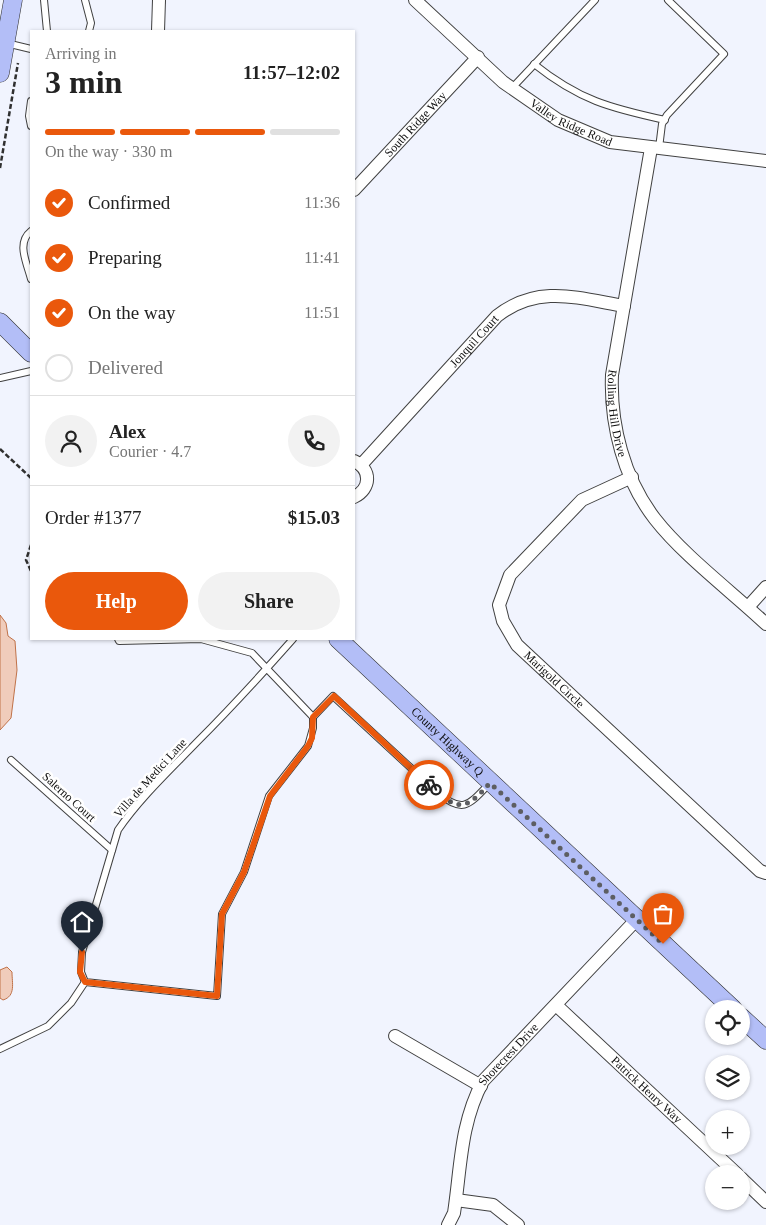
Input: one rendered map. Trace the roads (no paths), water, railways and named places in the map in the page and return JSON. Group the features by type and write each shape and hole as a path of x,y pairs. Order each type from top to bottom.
{"main road":[{"path":"0,73 13,0"},
{"path":"0,322 30,351"},
{"name":"County Highway Q","path":"339,640 723,1000"},
{"path":"750,1025 766,1040"}],"street":[{"path":"158,30 159,0"},
{"name":"Valley Ridge Road","path":"416,0 512,88 551,116 594,136 610,142 655,149 766,161"},
{"name":"South Ridge Way","path":"355,189 478,57"},
{"name":"Rolling Hill Drive","path":"655,149 612,375 611,398 619,446 632,477 656,520 766,624"},
{"name":"Jonquil Court","path":"355,498 360,495 367,485 367,473 357,463 497,316 510,306 528,298 562,295 624,306"},
{"name":"Marigold Circle","path":"632,477 582,500 510,575 499,605 503,621 517,645 716,832 760,872 766,873"},
{"path":"748,607 766,587"},
{"name":"Shorecrest Drive","path":"448,1225 454,1213 462,1135 471,1106 481,1086 637,919"},
{"name":"Patrick Henry Way","path":"556,1005 727,1165"},
{"path":"395,1036 481,1086"},
{"path":"750,1187 766,1202"},
{"path":"456,1200 493,1205 518,1225"}],"lane":[{"path":"44,0 46,30"},
{"path":"85,0 91,23 89,30"},
{"path":"512,88 595,0"},
{"path":"655,149 665,120 724,54 668,0"},
{"path":"4,43 30,49"},
{"path":"534,64 568,89 591,100 610,108 665,120"},
{"path":"30,232 24,239 23,248 30,275"},
{"path":"0,378 30,371"},
{"path":"118,640 160,640"},
{"path":"205,640 252,653 313,717"},
{"name":"Villa de Medici Lane","path":"85,982 80,972 82,952 118,830 126,818 293,640"},
{"path":"0,1049 48,1026 71,1003 85,982 217,996 222,914 244,872 270,796 308,746 312,738 313,717 334,696 449,802 458,806 465,806 474,800 490,783"},
{"name":"Salerno Court","path":"11,760 112,850"}]}
